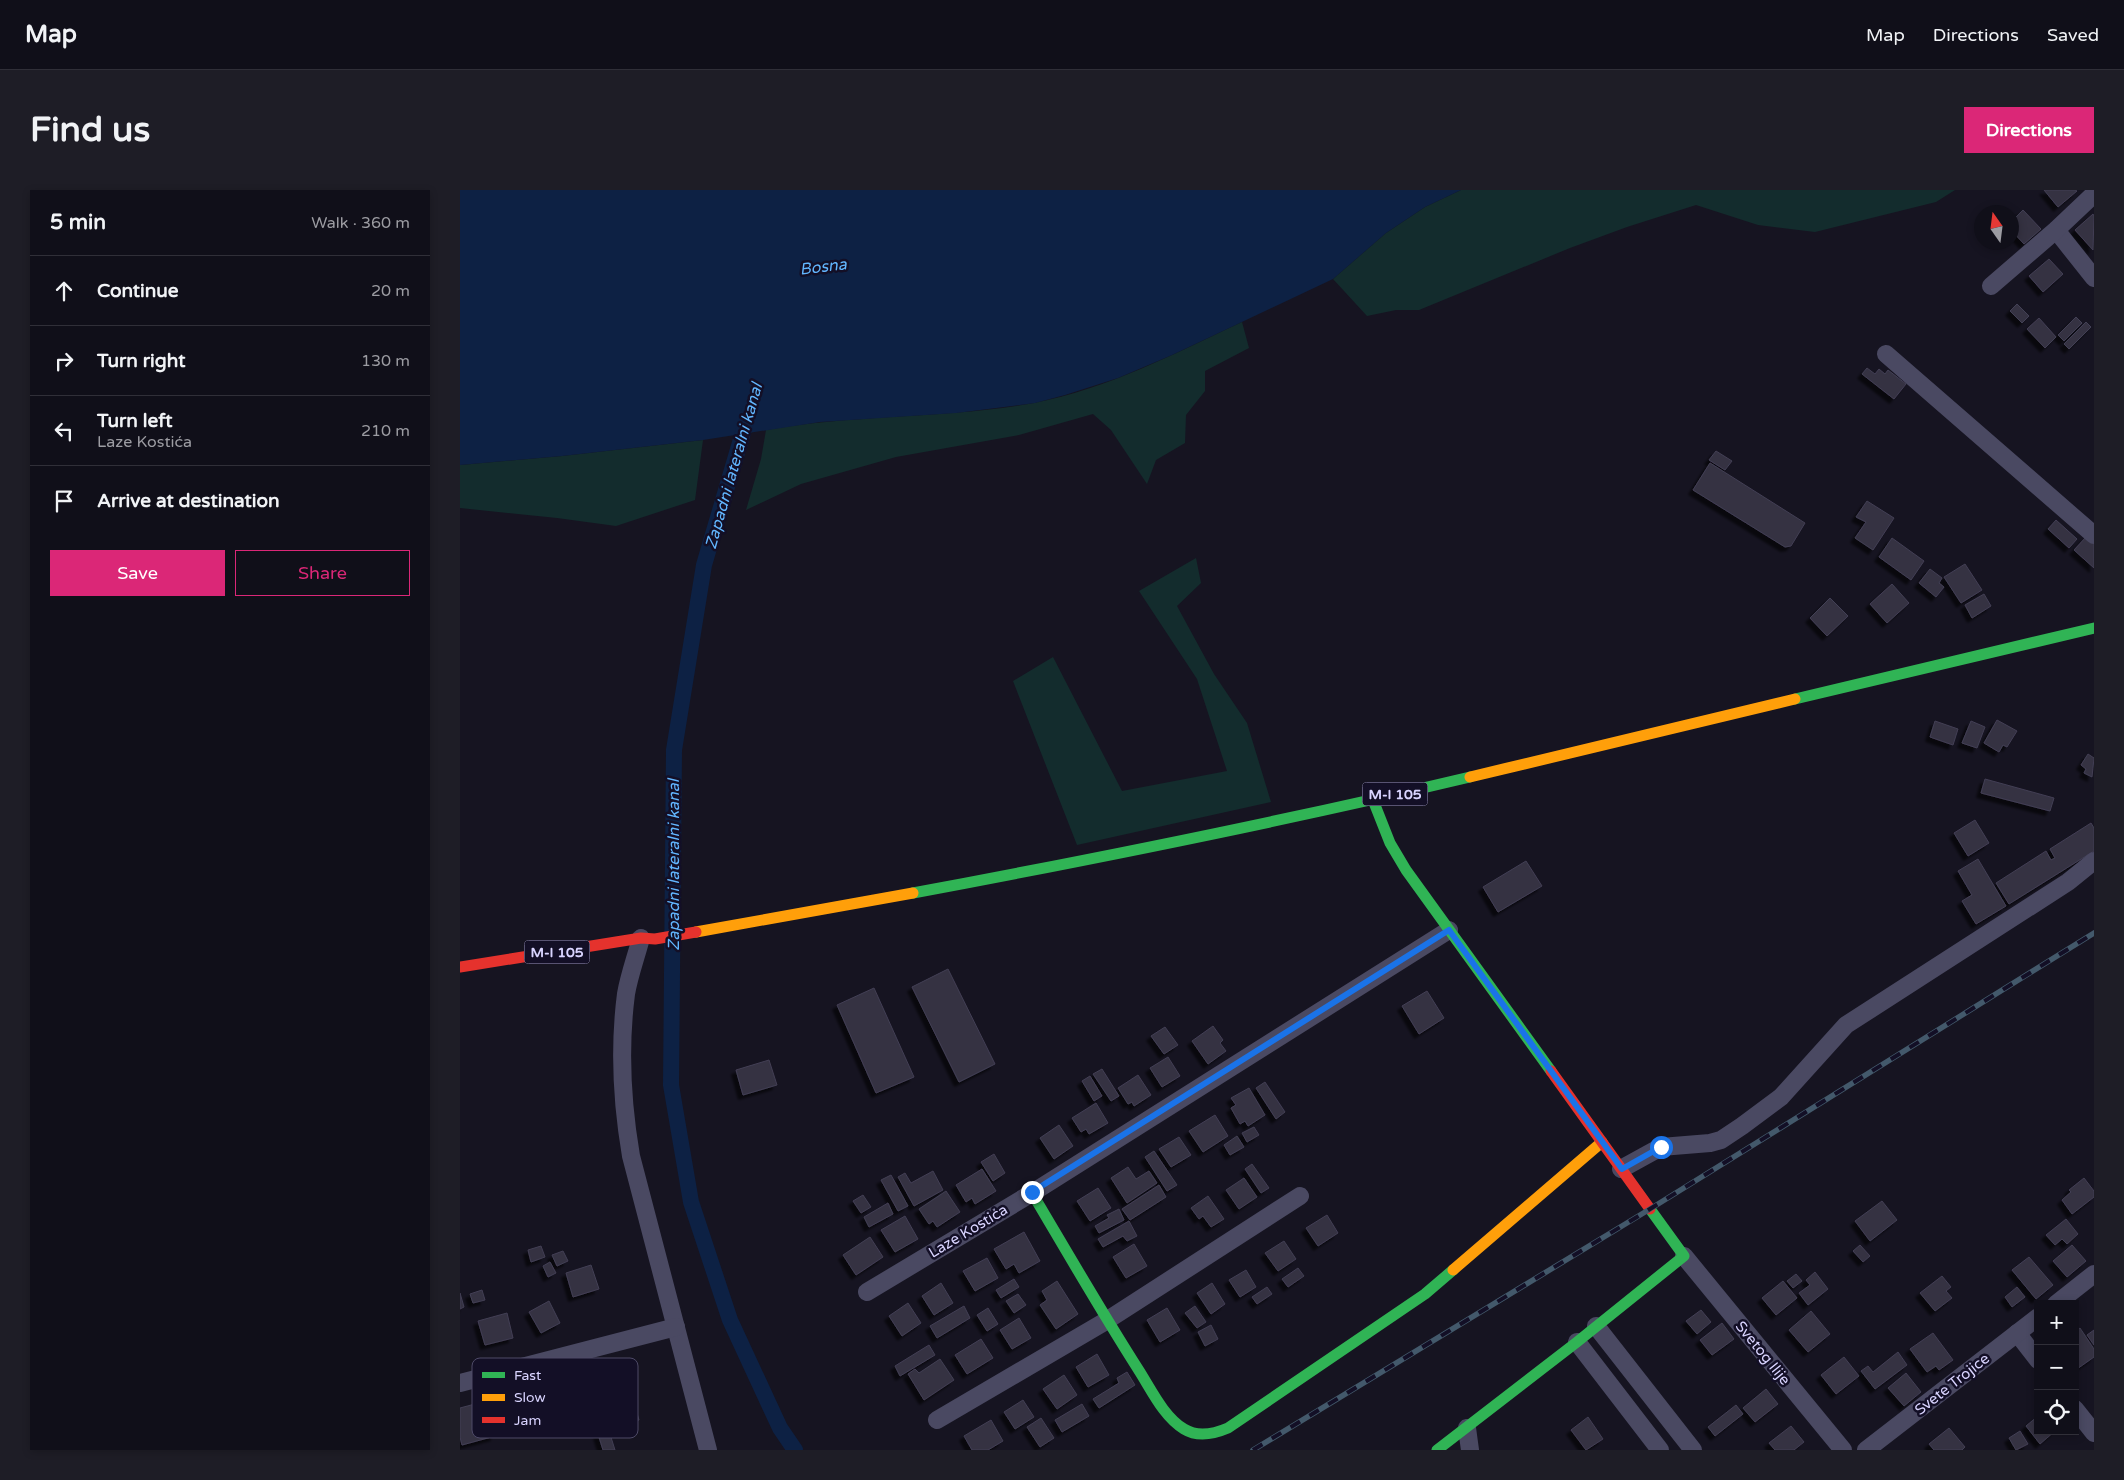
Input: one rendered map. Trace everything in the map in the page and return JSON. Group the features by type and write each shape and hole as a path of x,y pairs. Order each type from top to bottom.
{"street":[{"path":"1991,286 2056,230 2094,194"},
{"path":"2056,230 2094,278"},
{"path":"1886,354 2094,535"},
{"name":"M-I 105","path":"460,967 690,933 1104,857 1373,800 2094,628"},
{"path":"1373,800 1390,843 1406,870 1684,1256 1577,1342 1437,1450"},
{"path":"1622,1169 1661,1147 1710,1143 1721,1140 1735,1131 1781,1097 1846,1026 2068,882 2094,861"},
{"name":"Laze Kostića","path":"867,1292 1032,1192 1449,930"},
{"path":"648,939 626,993 622,1089 625,1121 631,1156 708,1450"},
{"path":"1032,1192 1106,1321 1170,1417 1186,1430 1203,1434 1216,1434 1228,1428 1425,1294 1602,1142"},
{"path":"937,1420 1106,1321 1300,1196"},
{"name":"Svetog Ilije","path":"1684,1256 1843,1450"},
{"path":"2061,1300 2094,1274"},
{"name":"Svete Trojice","path":"1866,1450 2034,1321"},
{"path":"1596,1326 1693,1450"},
{"path":"556,1358 676,1327"},
{"path":"2017,1334 2034,1355"},
{"path":"1577,1342 1660,1450"},
{"path":"2079,1414 2094,1433"},
{"path":"1467,1428 1470,1450"}],"green space":[{"path":"1461,190 1955,190 1936,202 1815,232 1758,225 1696,205 1570,248 1419,310 1396,310 1367,316 1333,279 1386,233 1425,207"},
{"path":"1242,322 1249,348 1205,371 1205,391 1186,415 1185,443 1156,460 1147,484 1111,430 1093,414 1019,435 896,457 801,484 746,510 761,459 766,430 832,421 967,412 1034,403 1061,397 1141,369"},
{"path":"703,440 695,500 616,526 460,508 460,465"},
{"path":"1196,558 1201,583 1177,606 1214,674 1247,723 1271,802 1077,845 1013,681 1053,657 1122,791 1227,771 1197,679 1139,591"}],"water":[{"name":"Bosna","path":"460,190 1461,190 1425,207 1386,233 1333,279 1172,355 1118,378 1065,395 1035,403 956,413 820,422 703,440 460,465"}],"building":[{"path":"2044,190 2075,190 2077,191 2058,207"},
{"path":"2023,210 2041,229 2024,244 2019,239 2019,214"},
{"path":"2093,214 2094,216 2093,250 2075,230"},
{"path":"2049,259 2063,274 2043,292 2029,276"},
{"path":"2017,304 2029,316 2022,323 2010,311"},
{"path":"2076,317 2082,323 2064,341 2058,335"},
{"path":"2039,318 2056,337 2045,348 2027,329"},
{"path":"2086,322 2091,327 2069,349 2064,344"},
{"path":"1867,368 1875,374 1879,369 1885,374 1888,370 1906,384 1894,399 1862,374"},
{"path":"1716,451 1732,461 1725,470 1709,460"},
{"path":"1710,463 1805,523 1791,546 1785,547 1693,490"},
{"path":"1867,501 1894,518 1873,550 1855,538 1866,522 1856,517"},
{"path":"2056,520 2077,539 2069,548 2048,529"},
{"path":"2086,537 2094,543 2094,568 2074,550"},
{"path":"1892,538 1924,561 1911,580 1879,557"},
{"path":"1965,564 1982,590 1961,603 1944,577"},
{"path":"1930,569 1942,578 1939,583 1944,587 1936,597 1919,583"},
{"path":"1892,584 1909,603 1887,623 1870,604"},
{"path":"1984,594 1991,606 1972,618 1965,605"},
{"path":"1830,598 1848,616 1827,636 1810,618"},
{"path":"1997,720 2017,731 2007,747 2003,745 1999,752 1984,743"},
{"path":"1935,721 1958,729 1953,745 1930,737"},
{"path":"1971,721 1985,727 1977,748 1962,743"},
{"path":"2088,754 2094,758 2092,777 2084,773 2086,769 2081,765"},
{"path":"1985,779 2054,798 2050,811 1981,793"},
{"path":"1975,820 1989,843 1968,856 1954,833"},
{"path":"2091,823 2094,828 2094,851 2009,904 1996,883 2046,851 2051,860 2055,858 2050,849"},
{"path":"1978,859 2006,906 1976,924 1962,901 1972,895 1958,871"},
{"path":"1526,861 1542,886 1498,912 1483,887"},
{"path":"948,969 995,1064 959,1082 912,987"},
{"path":"874,988 914,1077 876,1093 837,1005"},
{"path":"1427,991 1444,1018 1419,1034 1402,1006"},
{"path":"1213,1026 1223,1040 1220,1043 1226,1051 1208,1064 1192,1041"},
{"path":"1165,1027 1178,1045 1164,1054 1151,1036"},
{"path":"1168,1057 1180,1076 1162,1087 1150,1068"},
{"path":"769,1060 777,1085 743,1095 736,1070"},
{"path":"1102,1069 1119,1096 1111,1101 1093,1074"},
{"path":"1138,1075 1151,1095 1134,1106 1132,1102 1128,1104 1118,1088"},
{"path":"1090,1076 1102,1096 1094,1101 1082,1081"},
{"path":"1265,1082 1285,1112 1276,1119 1256,1088"},
{"path":"1249,1088 1265,1115 1248,1126 1245,1121 1240,1124 1231,1108 1236,1105 1231,1098"},
{"path":"1096,1103 1108,1123 1089,1134 1086,1129 1081,1132 1072,1118"},
{"path":"1215,1115 1228,1136 1203,1152 1189,1131"},
{"path":"1059,1125 1073,1146 1054,1159 1040,1138"},
{"path":"1254,1127 1259,1135 1247,1142 1242,1133"},
{"path":"1237,1136 1244,1147 1230,1155 1224,1145"},
{"path":"1179,1137 1191,1155 1171,1167 1159,1149"},
{"path":"1154,1151 1177,1185 1167,1191 1145,1157"},
{"path":"994,1154 1005,1173 993,1181 981,1162"},
{"path":"1252,1164 1269,1188 1261,1193 1245,1169"},
{"path":"1128,1167 1136,1179 1149,1171 1157,1183 1127,1203 1111,1178"},
{"path":"982,1169 996,1191 975,1204 972,1198 966,1202 956,1185"},
{"path":"933,1171 943,1190 914,1206 898,1177 905,1173 911,1183"},
{"path":"891,1175 908,1206 898,1211 881,1180"},
{"path":"1244,1178 1257,1197 1239,1209 1226,1190"},
{"path":"2084,1178 2094,1191 2094,1197 2072,1214 2062,1200 2071,1192 2069,1190"},
{"path":"1159,1185 1166,1197 1130,1220 1122,1209"},
{"path":"1098,1188 1111,1208 1090,1221 1077,1201"},
{"path":"946,1191 960,1212 937,1227 933,1221 929,1224 919,1209"},
{"path":"863,1195 871,1207 861,1213 853,1201"},
{"path":"1208,1196 1224,1219 1211,1227 1203,1216 1199,1219 1191,1208"},
{"path":"1882,1201 1897,1220 1870,1241 1855,1221"},
{"path":"888,1203 893,1214 869,1227 864,1217"},
{"path":"1119,1209 1124,1220 1099,1233 1095,1226 1109,1218 1107,1215"},
{"path":"1327,1215 1338,1233 1318,1246 1306,1228"},
{"path":"905,1216 918,1239 895,1252 881,1230"},
{"path":"2066,1219 2078,1234 2067,1244 2062,1239 2055,1245 2046,1235"},
{"path":"1129,1221 1137,1236 1127,1241 1123,1236 1103,1247 1098,1239"},
{"path":"1024,1232 1040,1261 1019,1273 1014,1264 1006,1269 994,1249"},
{"path":"870,1237 883,1257 856,1275 843,1255"},
{"path":"1284,1241 1296,1259 1278,1271 1265,1253"},
{"path":"1134,1244 1147,1266 1126,1278 1113,1257"},
{"path":"1860,1245 1870,1256 1863,1262 1853,1251"},
{"path":"2072,1245 2086,1261 2067,1277 2053,1261"},
{"path":"541,1246 545,1257 531,1262 528,1250"},
{"path":"563,1251 568,1261 557,1266 552,1255"},
{"path":"2029,1257 2053,1285 2036,1299 2012,1270"},
{"path":"987,1258 998,1278 975,1291 963,1271"},
{"path":"550,1262 556,1273 548,1277 543,1266"},
{"path":"591,1265 599,1289 573,1297 566,1273"},
{"path":"1298,1268 1304,1276 1288,1287 1282,1279"},
{"path":"1246,1270 1256,1287 1240,1297 1229,1280"},
{"path":"1815,1272 1828,1289 1808,1305 1799,1293 1810,1285 1806,1280"},
{"path":"1796,1274 1802,1281 1793,1288 1787,1281"},
{"path":"1942,1276 1951,1287 1946,1291 1952,1298 1935,1311 1920,1293"},
{"path":"1014,1279 1019,1287 1001,1298 996,1290"},
{"path":"1057,1281 1078,1314 1056,1329 1040,1305 1047,1300 1042,1291"},
{"path":"1783,1281 1797,1298 1776,1315 1762,1298"},
{"path":"941,1283 953,1303 934,1315 922,1296"},
{"path":"1212,1283 1225,1304 1211,1314 1197,1293"},
{"path":"1267,1287 1272,1294 1257,1304 1252,1297"},
{"path":"2017,1287 2025,1297 2012,1307 2005,1297"},
{"path":"482,1290 485,1300 473,1303 470,1294"},
{"path":"460,1293 464,1307 460,1309"},
{"path":"1018,1294 1026,1305 1014,1313 1006,1301"},
{"path":"549,1301 560,1323 541,1333 529,1312"},
{"path":"908,1303 921,1323 902,1336 889,1316"},
{"path":"964,1306 970,1318 937,1338 930,1326"},
{"path":"1195,1306 1206,1322 1197,1328 1185,1313"},
{"path":"988,1308 998,1324 987,1331 977,1315"},
{"path":"1167,1308 1180,1330 1160,1342 1147,1320"},
{"path":"1701,1310 1711,1322 1697,1334 1686,1321"},
{"path":"1811,1311 1830,1334 1808,1352 1789,1330"},
{"path":"507,1313 513,1338 485,1345 478,1321"},
{"path":"1019,1318 1031,1338 1012,1349 1000,1330"},
{"path":"1722,1323 1734,1339 1712,1355 1700,1340"},
{"path":"1211,1325 1218,1339 1205,1346 1198,1332"},
{"path":"2079,1329 2094,1349 2094,1357 2079,1368 2079,1345"},
{"path":"2094,1330 2094,1345 2087,1335"},
{"path":"1933,1333 1953,1360 1939,1370 1936,1366 1927,1372 1910,1349"},
{"path":"981,1339 993,1358 967,1374 955,1355"},
{"path":"929,1345 935,1355 900,1376 895,1366"},
{"path":"1898,1352 1907,1365 1875,1389 1861,1371 1868,1366 1873,1372"},
{"path":"1097,1354 1109,1375 1088,1387 1076,1367"},
{"path":"1844,1357 1859,1376 1836,1394 1821,1375"},
{"path":"940,1359 954,1380 924,1400 908,1374 915,1369 919,1373"},
{"path":"1127,1372 1135,1385 1099,1408 1093,1399 1119,1383 1117,1378"},
{"path":"1906,1373 1921,1392 1904,1406 1888,1388"},
{"path":"1064,1375 1077,1395 1057,1409 1043,1389"},
{"path":"1766,1389 1778,1404 1755,1422 1743,1408"},
{"path":"1023,1400 1034,1417 1015,1429 1004,1412"},
{"path":"1082,1404 1089,1416 1062,1432 1055,1420"},
{"path":"472,1405 472,1438 488,1438 462,1445 460,1437 460,1408"},
{"path":"1736,1405 1743,1414 1715,1436 1708,1427"},
{"path":"1588,1417 1603,1439 1586,1450 1571,1430"},
{"path":"1041,1418 1054,1438 1040,1447 1027,1427"},
{"path":"2034,1419 2034,1435 2050,1435 2040,1444 2026,1426"},
{"path":"991,1420 1003,1441 988,1450 972,1450 964,1436"},
{"path":"1791,1426 1804,1442 1794,1450 1775,1450 1769,1443"},
{"path":"1949,1428 1965,1447 1962,1450 1934,1450 1929,1444"},
{"path":"2020,1431 2028,1444 2016,1450 2009,1438"},
{"path":"599,1438 611,1438 615,1450 603,1450"}],"waterway":[{"name":"Zapadni lateralni kanal","path":"749,412 704,565 674,750 671,1085 691,1202 730,1320 780,1428 795,1450"}],"railway":[{"path":"1253,1450 1650,1209 2094,933"}],"traffic: fast":[{"path":"1795,699 2094,628"},
{"path":"913,893 1192,838 1470,777"},
{"path":"1373,800 1390,843 1406,870 1551,1071"},
{"path":"1032,1193 1158,1402 1177,1424 1194,1433 1211,1433 1228,1428 1425,1294 1453,1270"},
{"path":"1437,1450 1577,1342 1684,1256 1650,1209"}],"traffic: slow":[{"path":"1470,777 1795,699"},
{"path":"696,932 913,893"},
{"path":"1453,1270 1602,1142"}],"traffic: jam":[{"path":"460,967 641,938 655,939 696,932"},
{"path":"1551,1071 1650,1209"}],"route":[{"path":"1032,1192 1449,930 1622,1169 1661,1147"}]}
